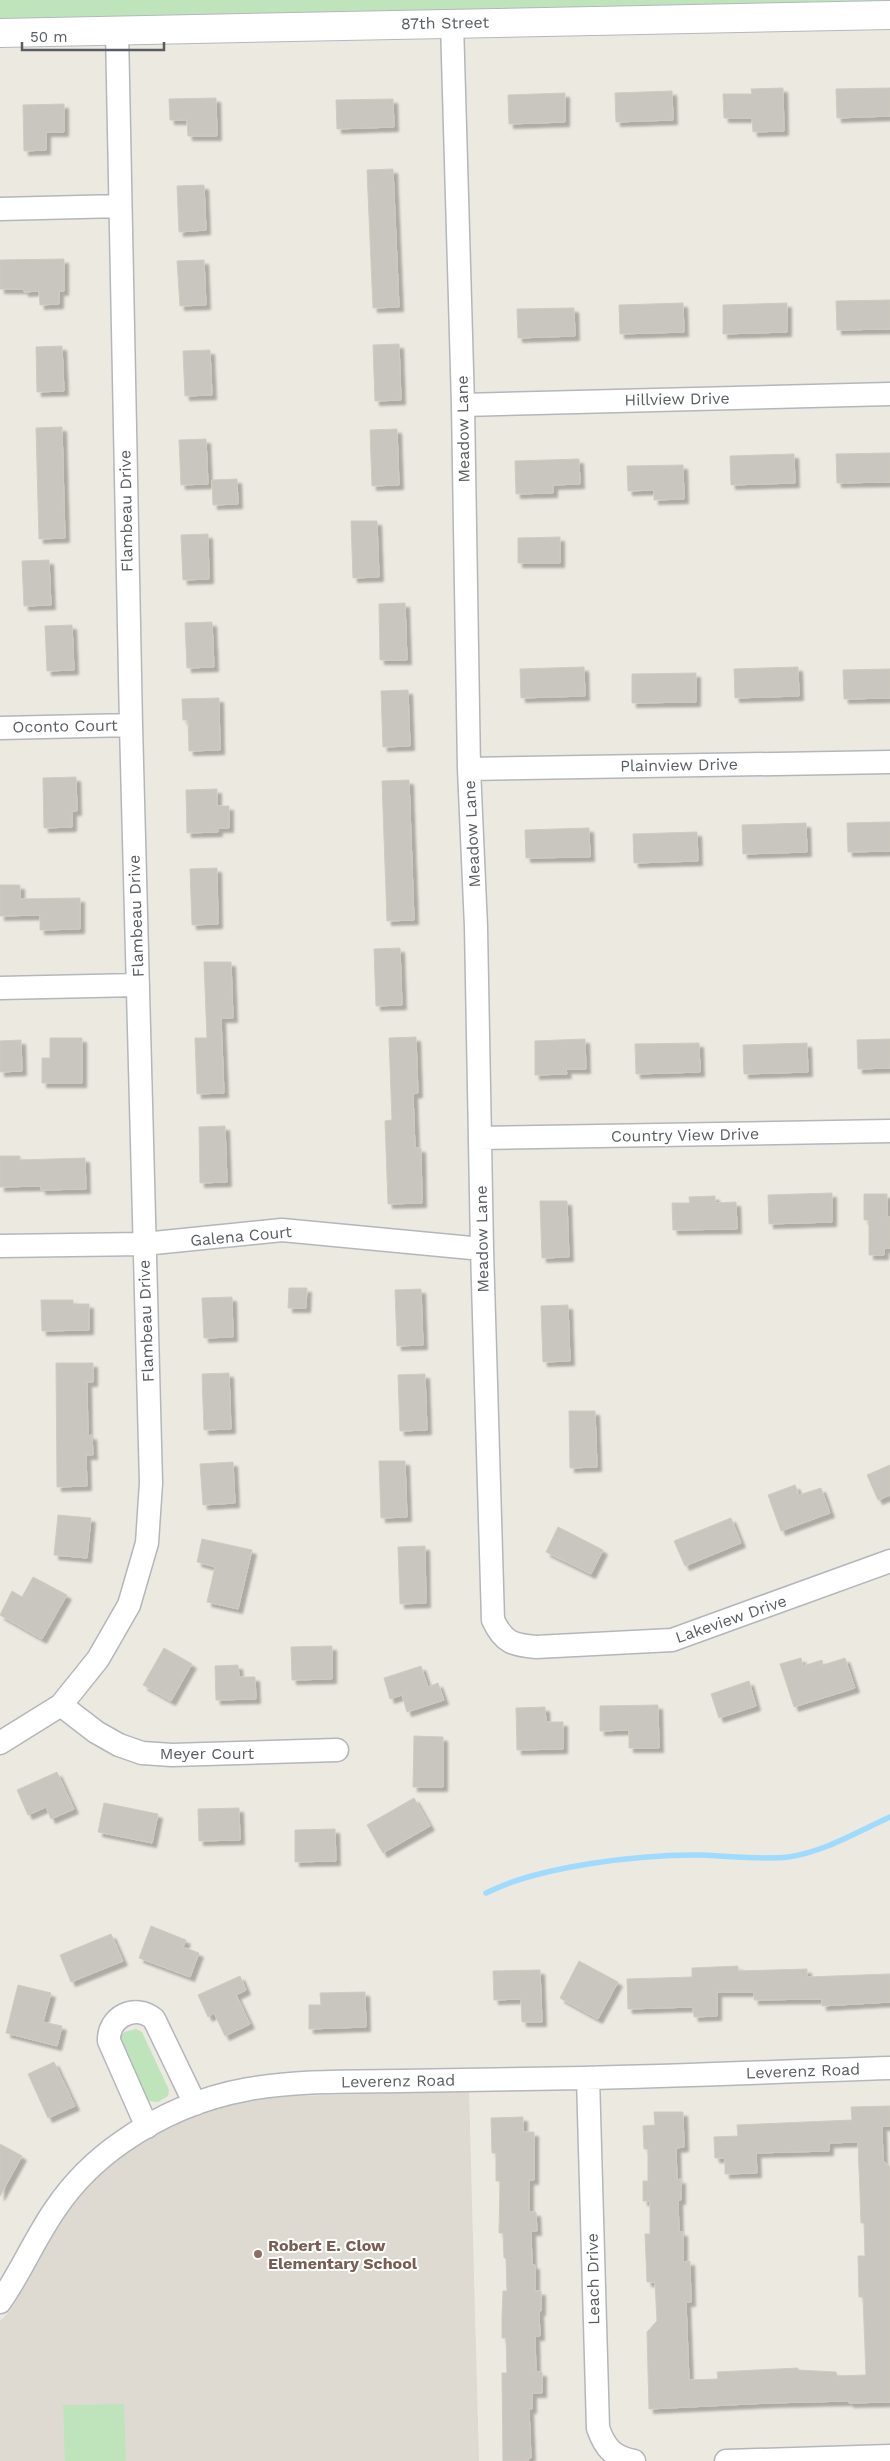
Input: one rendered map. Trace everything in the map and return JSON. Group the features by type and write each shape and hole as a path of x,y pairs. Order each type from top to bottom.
{"street":[{"name":"87th Street","path":"0,33 890,15"},
{"name":"Meadow Lane","path":"452,23 463,405 468,769 476,927 482,1250 492,1602 493,1620 506,1640"},
{"name":"Flambeau Drive","path":"0,1744 61,1705 98,1659 129,1605 147,1543 151,1484 131,725 117,31"},
{"path":"0,209 120,206"},
{"name":"Hillview Drive","path":"463,405 890,394"},
{"name":"Oconto Court","path":"0,728 131,725"},
{"name":"Plainview Drive","path":"468,769 890,762"},
{"path":"0,988 138,985"},
{"name":"Country View Drive","path":"480,1138 890,1131"},
{"name":"Galena Court","path":"0,1246 144,1244 282,1230 482,1250"},
{"name":"Lakeview Drive","path":"506,1640 520,1646 536,1647 672,1640 890,1561"},
{"name":"Meyer Court","path":"61,1705 119,1745 142,1753 172,1755 337,1750"},
{"path":"147,2126 109,2041 109,2032 112,2024 120,2017 139,2012 148,2014 154,2019 194,2104"},
{"name":"Leverenz Road","path":"0,2302 15,2280 55,2209 73,2186 121,2143 147,2126 194,2104 227,2092 291,2082 588,2078 890,2068"},
{"name":"Leach Drive","path":"588,2078 598,2428 603,2442 610,2452 623,2459 634,2461"},
{"path":"726,2461 890,2456"}],"shaded area":[{"name":"Robert E. Clow Elementary School","path":"469,2091 479,2461 0,2461 0,2321 10,2311 76,2200 98,2176 125,2154 160,2132 203,2113 248,2100 292,2096"}],"green space":[{"path":"0,0 890,0 890,5 0,29"},
{"path":"136,2029 142,2032 169,2090 168,2096 158,2102 148,2101 121,2044 120,2038 124,2032"},
{"path":"124,2404 126,2461 65,2461 63,2405"}],"building":[{"path":"783,88 784,131 753,132 752,118 724,118 723,94 752,94 751,89"},
{"path":"890,88 890,116 837,118 836,89"},
{"path":"672,91 673,120 616,122 615,93"},
{"path":"565,93 565,122 509,124 508,95"},
{"path":"216,98 217,136 188,136 187,120 170,120 169,99"},
{"path":"393,99 394,127 337,129 336,100"},
{"path":"64,104 64,132 46,132 46,150 24,151 23,105"},
{"path":"393,169 399,307 373,308 367,170"},
{"path":"204,185 206,230 179,232 177,186"},
{"path":"64,259 64,291 59,291 59,304 40,305 39,291 24,292 24,289 0,289 0,260"},
{"path":"204,260 206,305 180,306 177,261"},
{"path":"890,300 890,329 837,330 836,301"},
{"path":"683,303 684,332 620,334 619,305"},
{"path":"787,303 787,332 723,334 723,305"},
{"path":"574,308 575,336 518,338 517,309"},
{"path":"399,344 401,400 375,401 373,345"},
{"path":"62,346 64,391 37,392 36,347"},
{"path":"210,350 212,395 185,396 183,351"},
{"path":"62,427 65,538 39,539 36,428"},
{"path":"397,429 399,485 372,486 370,430"},
{"path":"206,439 208,484 181,485 179,440"},
{"path":"890,453 890,482 837,483 836,454"},
{"path":"794,454 795,483 731,485 730,456"},
{"path":"579,459 580,484 553,485 553,493 516,494 515,461"},
{"path":"683,465 684,499 654,500 654,490 628,491 627,466"},
{"path":"237,479 238,504 213,505 212,480"},
{"path":"351,521 377,521 379,577 353,578"},
{"path":"208,534 209,579 183,580 181,535"},
{"path":"560,537 560,563 518,563 518,538"},
{"path":"49,560 51,605 24,606 22,561"},
{"path":"405,603 407,660 380,660 379,604"},
{"path":"212,622 214,667 187,668 185,623"},
{"path":"72,625 74,670 47,671 45,626"},
{"path":"584,667 585,696 521,698 520,669"},
{"path":"798,667 799,696 735,698 734,669"},
{"path":"890,669 890,698 844,699 843,670"},
{"path":"696,673 696,702 632,703 632,674"},
{"path":"408,690 410,746 383,747 381,691"},
{"path":"219,698 220,750 189,751 188,720 183,720 182,699"},
{"path":"76,777 77,811 72,811 72,827 44,828 43,778"},
{"path":"409,780 414,920 387,921 382,781"},
{"path":"217,789 217,806 229,806 229,828 218,828 218,832 187,833 186,790"},
{"path":"890,822 890,851 848,852 847,823"},
{"path":"806,823 807,852 743,854 742,825"},
{"path":"589,828 590,857 526,858 525,830"},
{"path":"697,832 698,861 634,863 633,834"},
{"path":"217,868 218,924 192,925 190,869"},
{"path":"0,885 20,885 20,899 80,898 80,929 40,930 40,915 0,916"},
{"path":"400,948 402,1005 376,1006 374,949"},
{"path":"204,962 231,962 233,1018 221,1018 224,1093 197,1094 195,1038 207,1038"},
{"path":"416,1037 418,1093 413,1094 415,1148 421,1148 422,1203 388,1204 385,1121 392,1120 389,1038"},
{"path":"50,1038 82,1038 82,1083 42,1083 42,1058 50,1058"},
{"path":"585,1039 586,1069 566,1069 567,1074 535,1075 535,1041"},
{"path":"890,1039 890,1068 858,1069 857,1040"},
{"path":"21,1040 22,1071 0,1072 0,1041"},
{"path":"699,1043 700,1072 636,1074 635,1044"},
{"path":"807,1043 808,1072 744,1074 743,1045"},
{"path":"225,1126 227,1182 200,1183 199,1127"},
{"path":"0,1156 20,1156 20,1160 85,1158 86,1189 41,1190 41,1186 0,1187"},
{"path":"832,1193 832,1222 769,1224 768,1195"},
{"path":"864,1194 887,1194 887,1217 890,1217 890,1248 884,1248 884,1255 869,1255 869,1220 864,1220"},
{"path":"715,1196 715,1203 736,1202 737,1229 673,1230 672,1203 690,1203 689,1197"},
{"path":"540,1201 567,1201 569,1257 542,1258"},
{"path":"289,1288 307,1288 306,1308 288,1308"},
{"path":"421,1289 423,1345 397,1346 395,1290"},
{"path":"232,1297 233,1337 204,1338 202,1298"},
{"path":"41,1300 73,1300 73,1304 89,1304 89,1330 42,1331"},
{"path":"568,1305 570,1361 543,1362 541,1306"},
{"path":"56,1363 93,1363 93,1382 87,1382 88,1436 92,1435 93,1455 86,1455 87,1486 57,1487"},
{"path":"229,1373 231,1429 204,1430 202,1374"},
{"path":"425,1374 427,1430 400,1431 398,1375"},
{"path":"569,1411 595,1411 597,1467 570,1468"},
{"path":"379,1461 405,1461 407,1517 381,1518"},
{"path":"233,1462 235,1503 203,1505 200,1464"},
{"path":"890,1465 890,1495 878,1500 867,1475"},
{"path":"795,1485 799,1495 821,1488 830,1513 781,1531 768,1495"},
{"path":"58,1515 91,1518 87,1558 54,1555"},
{"path":"731,1518 741,1543 685,1566 674,1541"},
{"path":"558,1527 603,1550 591,1574 546,1552"},
{"path":"202,1539 252,1550 238,1609 207,1602 215,1567 197,1562"},
{"path":"425,1546 426,1603 400,1604 398,1547"},
{"path":"33,1577 67,1595 42,1639 0,1615 12,1591 22,1597"},
{"path":"332,1646 332,1679 292,1680 291,1647"},
{"path":"164,1648 192,1664 171,1701 143,1685"},
{"path":"801,1658 803,1666 822,1660 823,1665 845,1658 855,1688 794,1707 780,1664"},
{"path":"238,1665 239,1677 255,1677 256,1699 216,1700 215,1666"},
{"path":"421,1666 428,1687 438,1683 444,1700 407,1712 402,1695 390,1699 384,1678"},
{"path":"749,1681 756,1706 719,1718 711,1694"},
{"path":"658,1705 659,1748 629,1748 629,1730 600,1731 600,1706"},
{"path":"545,1707 546,1722 563,1722 563,1749 517,1750 516,1708"},
{"path":"414,1736 443,1737 443,1787 413,1787"},
{"path":"57,1772 74,1809 51,1819 46,1807 28,1815 17,1790"},
{"path":"414,1798 430,1826 383,1853 367,1825"},
{"path":"104,1803 158,1814 152,1843 98,1832"},
{"path":"239,1808 240,1840 199,1841 198,1809"},
{"path":"335,1829 336,1861 295,1862 295,1830"},
{"path":"151,1926 186,1940 183,1947 199,1953 190,1977 139,1958"},
{"path":"111,1934 123,1961 71,1982 60,1955"},
{"path":"579,1961 618,1982 598,2019 560,1998"},
{"path":"738,1966 738,1971 807,1969 807,1977 890,1974 890,2002 822,2006 822,1999 754,2000 754,1992 717,1992 717,2016 694,2017 693,2007 628,2009 627,1979 692,1977 692,1968"},
{"path":"540,1970 542,2022 522,2022 521,1999 494,2000 493,1971"},
{"path":"240,1976 246,1990 236,1995 250,2024 225,2036 214,2013 208,2017 198,1995"},
{"path":"18,1985 51,1993 43,2022 62,2026 57,2046 6,2033"},
{"path":"365,1992 366,2027 309,2029 309,2005 321,2005 320,1993"},
{"path":"54,2062 75,2106 48,2118 28,2074"},
{"path":"890,2106 890,2126 882,2126 883,2161 890,2167 890,2402 769,2403 649,2409 647,2332 657,2321 655,2282 647,2282 645,2234 650,2234 650,2201 643,2201 643,2181 648,2181 648,2149 644,2149 643,2126 655,2125 654,2112 683,2112 684,2147 676,2148 677,2180 681,2179 681,2200 678,2200 679,2232 683,2232 683,2262 690,2261 691,2302 686,2302 689,2380 718,2379 717,2372 798,2368 798,2370 836,2372 837,2376 866,2375 863,2297 859,2297 858,2256 865,2256 864,2223 861,2223 858,2142 829,2143 829,2151 756,2153 757,2173 725,2174 725,2158 715,2158 714,2137 738,2136 737,2125 852,2120 851,2107"},
{"path":"523,2117 523,2132 534,2132 534,2180 529,2180 529,2212 536,2212 537,2231 531,2231 532,2265 535,2265 535,2291 541,2291 541,2311 539,2311 540,2336 535,2336 536,2372 542,2372 542,2393 532,2393 532,2409 529,2409 531,2458 528,2458 528,2461 503,2461 502,2373 507,2373 506,2338 502,2338 502,2317 503,2291 507,2291 506,2258 504,2258 503,2233 499,2233 500,2181 496,2181 496,2153 492,2153 491,2118"},
{"path":"0,2144 22,2156 0,2196"}],"waterway":[{"path":"486,1893 534,1876 562,1869 621,1859 677,1855 755,1858 788,1857 827,1846 890,1817"}],"place":[{"name":"Robert E. Clow Elementary School","path":"258,2254"}]}
